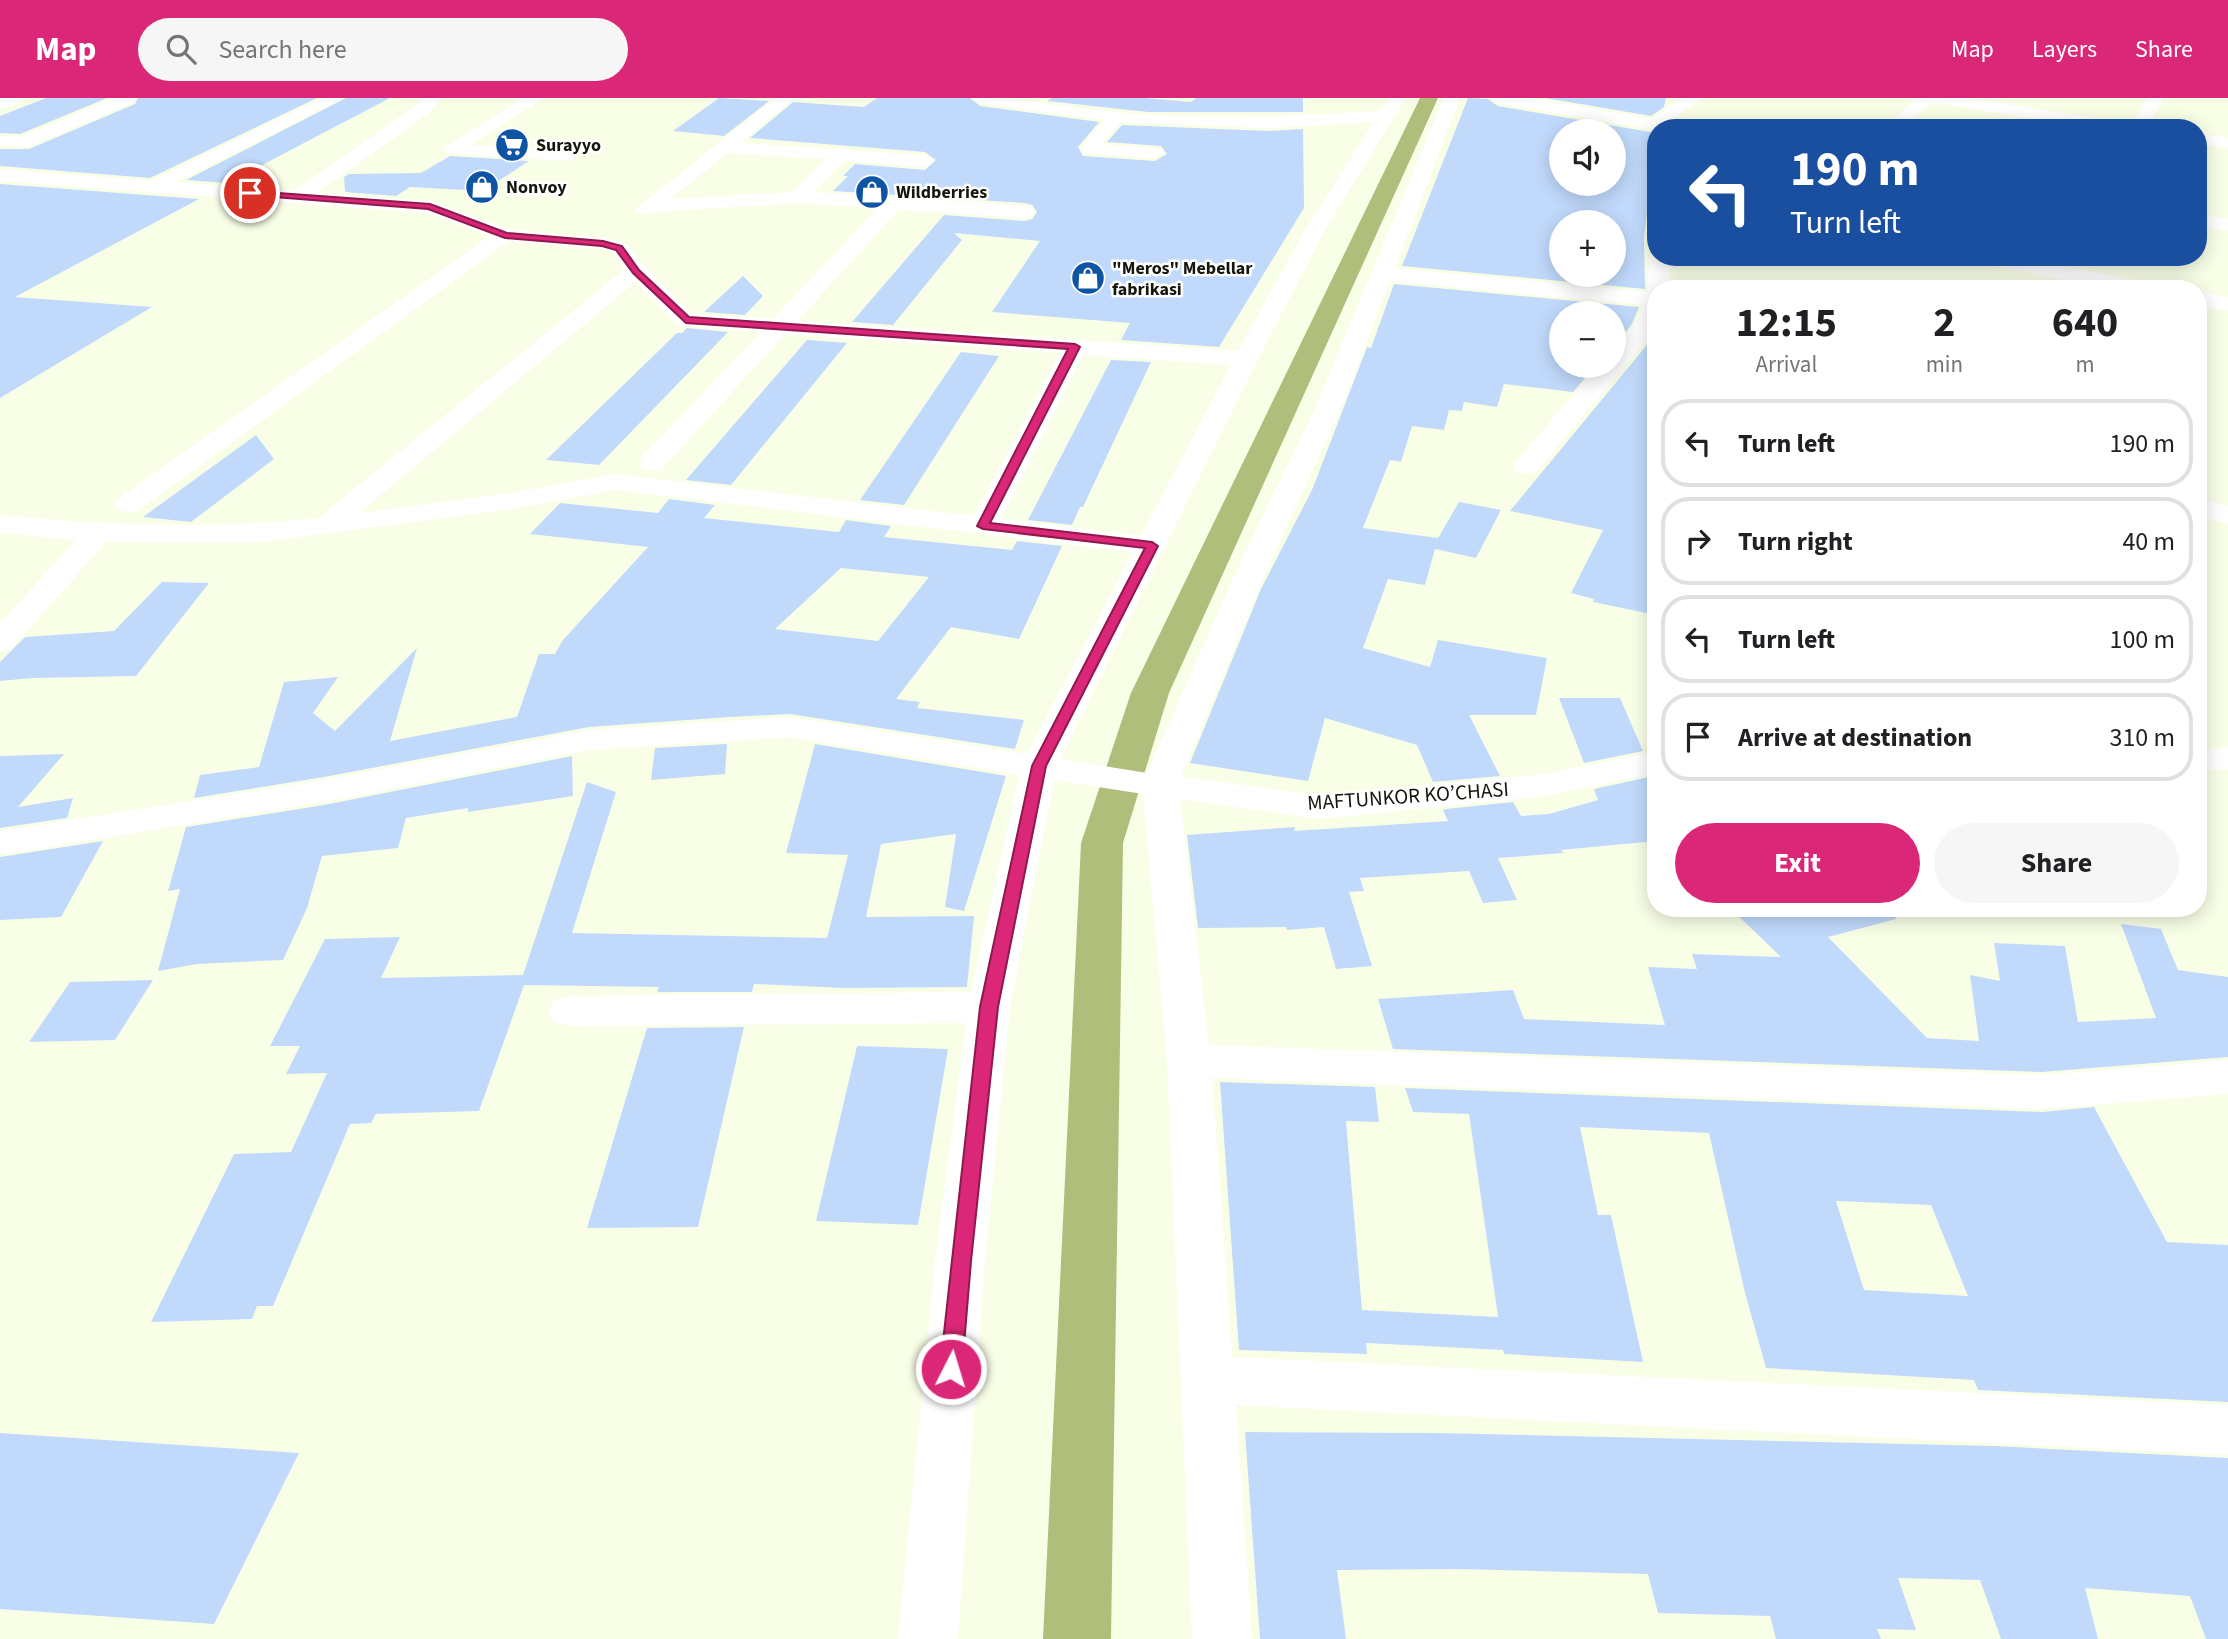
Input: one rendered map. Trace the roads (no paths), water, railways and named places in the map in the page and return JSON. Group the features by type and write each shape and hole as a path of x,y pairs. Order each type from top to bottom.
{"street":[{"path":"0,104 15,98"},
{"path":"0,141 22,143 128,98"},
{"path":"153,186 210,161 336,98"},
{"path":"298,197 422,109 432,98"},
{"path":"535,98 452,149 566,157"},
{"path":"0,175 430,206 505,235 618,231 786,98"},
{"path":"980,98 1116,117 1268,123 1387,116"},
{"path":"928,1639 960,1261 989,1007 1049,768 1152,546 1246,359 1315,230 1398,98"},
{"path":"1222,1639 1189,1061 1144,783 1250,574 1329,406 1384,274 1452,98"},
{"path":"1498,98 1647,123"},
{"path":"1676,119 1693,98"},
{"path":"1903,119 1925,98"},
{"path":"1935,98 2069,119"},
{"path":"2144,119 2155,98"},
{"path":"1116,117 1089,149 1155,153"},
{"path":"2207,140 2228,144"},
{"path":"724,146 925,161"},
{"path":"797,197 841,155"},
{"path":"649,206 797,197 1024,212"},
{"path":"652,463 895,202"},
{"path":"2207,222 2228,225"},
{"path":"618,231 619,248 636,271 686,320 1246,359"},
{"path":"129,504 505,235"},
{"path":"2026,266 2100,280"},
{"path":"326,526 636,271"},
{"path":"1384,274 1647,299"},
{"path":"2207,300 2228,304"},
{"path":"1626,348 1647,320"},
{"path":"983,526 1075,347"},
{"path":"1526,466 1601,378"},
{"path":"0,524 98,533 254,534 511,501 615,482 1152,546"},
{"path":"2207,509 2228,515"},
{"path":"0,642 98,533"},
{"name":"MAFTUNKOR KO’CHASI","path":"0,843 324,791 589,740 790,727 1144,783 1319,807 1546,785 1647,764"},
{"path":"2207,759 2228,758"},
{"path":"569,1011 989,1007"},
{"path":"1189,1061 2042,1092 2228,1077"},
{"path":"1207,1380 2228,1430"}],"waterway":[{"path":"1077,1639 1102,843 1150,693 1429,98"}],"place":[{"name":"Surayyo","path":"512,145"},
{"name":"Nonvoy","path":"482,187"},
{"name":"Wildberries","path":"872,192"},
{"name":"\"Meros\" Mebellar fabrikasi","path":"1088,278"}]}
